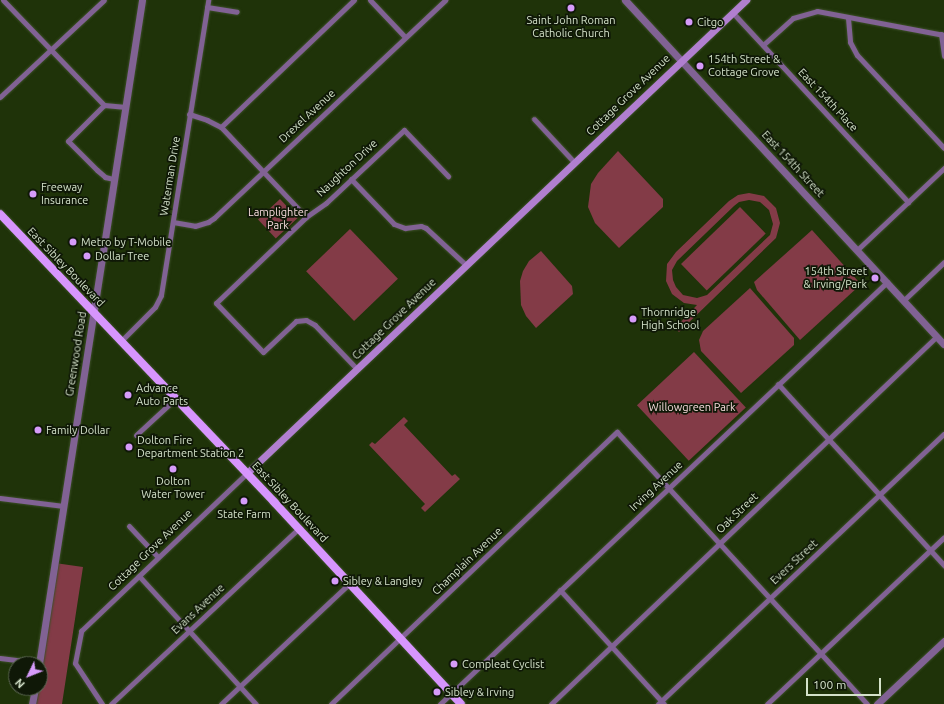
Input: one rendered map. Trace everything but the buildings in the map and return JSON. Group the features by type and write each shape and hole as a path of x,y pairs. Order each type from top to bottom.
{"main road":[{"name":"Cottage Grove Avenue","path":"247,473 682,59 746,0"},
{"name":"East Sibley Boulevard","path":"0,214 299,528 401,637 461,704"}],"street":[{"path":"2,0 104,105 126,107"},
{"path":"0,97 104,0"},
{"name":"Greenwood Road","path":"40,656 113,179 126,107 140,0"},
{"name":"Waterman Drive","path":"121,340 155,307 161,295 208,0"},
{"path":"221,128 354,0"},
{"path":"370,0 405,37"},
{"name":"Drexel Avenue","path":"173,222 195,226 208,222 445,0"},
{"name":"East 154th Street","path":"625,0 682,59 944,344"},
{"path":"207,7 237,12"},
{"path":"762,45 793,18 817,11 942,35 944,56"},
{"name":"East 154th Place","path":"732,13 908,202"},
{"path":"848,18 850,42 857,55 944,148"},
{"path":"104,105 68,140 105,177 113,179"},
{"path":"189,114 207,120 221,128 306,218"},
{"path":"534,119 574,162"},
{"name":"Naughton Drive","path":"357,369 315,325 306,320 296,321 263,352 216,303 306,218 326,203 404,130 448,176"},
{"path":"857,250 944,168"},
{"path":"351,179 394,224 405,228 421,226 426,228 466,265"},
{"path":"904,300 944,262"},
{"name":"Irving Avenue","path":"440,704 887,282"},
{"name":"Oak Street","path":"551,704 937,336"},
{"path":"778,384 944,565"},
{"path":"136,435 176,398"},
{"name":"Champlain Avenue","path":"331,704 617,432 668,488"},
{"name":"Evers Street","path":"662,703 770,598 944,434"},
{"name":"Cottage Grove Avenue","path":"102,704 75,663 81,631 247,473"},
{"path":"668,488 867,704"},
{"path":"0,498 63,506"},
{"path":"129,526 158,557"},
{"name":"Evans Avenue","path":"110,704 299,528"},
{"path":"767,704 944,537"},
{"path":"139,576 256,704"},
{"path":"221,704 350,583"},
{"path":"560,590 662,703"},
{"path":"877,704 944,641"}],"green space":[{"path":"618,151 663,199 663,207 619,248 595,223 588,207 591,184 598,173"},
{"path":"749,193 764,196 776,208 780,223 776,238 679,332 675,328 697,305 684,303 672,294 666,281 667,264 676,252 729,201 738,195","holes":["749,200 760,202 769,210 773,224 770,235 707,295 697,298 683,295 676,287 673,280 672,270 677,261 739,202"]},
{"name":"Lamplighter Park","path":"280,199 298,218 276,238 258,219"},
{"path":"740,207 766,234 707,291 681,264"},
{"path":"350,229 398,279 354,321 306,271"},
{"path":"812,230 858,281 858,287 800,340 757,290 754,282"},
{"path":"541,251 572,286 573,294 536,328 526,316 521,305 520,281 523,271 529,261"},
{"path":"750,288 794,338 794,345 741,393 701,351 699,340 703,331"},
{"name":"Willowgreen Park","path":"694,352 746,408 689,461 637,405"},
{"path":"404,417 408,421 404,425 452,476 455,474 460,479 425,512 421,508 425,504 369,445 372,442 375,444"},
{"path":"55,563 83,567 62,704 33,704 34,696 48,696 48,656 41,656"}],"place":[{"name":"Saint John Roman Catholic Church","path":"571,8"},
{"name":"Citgo","path":"689,22"},
{"name":"154th Street & Cottage Grove","path":"700,66"},
{"name":"Freeway Insurance","path":"33,194"},
{"name":"Metro by T-Mobile","path":"73,242"},
{"name":"Dollar Tree","path":"87,256"},
{"name":"154th Street & Irving/Park","path":"875,278"},
{"name":"Thornridge High School","path":"633,319"},
{"name":"Advance Auto Parts","path":"128,395"},
{"name":"Family Dollar","path":"38,430"},
{"name":"Dolton Fire Department Station 2","path":"129,447"},
{"name":"Dolton Water Tower","path":"173,469"},
{"name":"State Farm","path":"244,501"},
{"name":"Sibley & Langley","path":"335,581"},
{"name":"Compleat Cyclist","path":"454,664"},
{"name":"Sibley & Irving","path":"437,692"}]}
